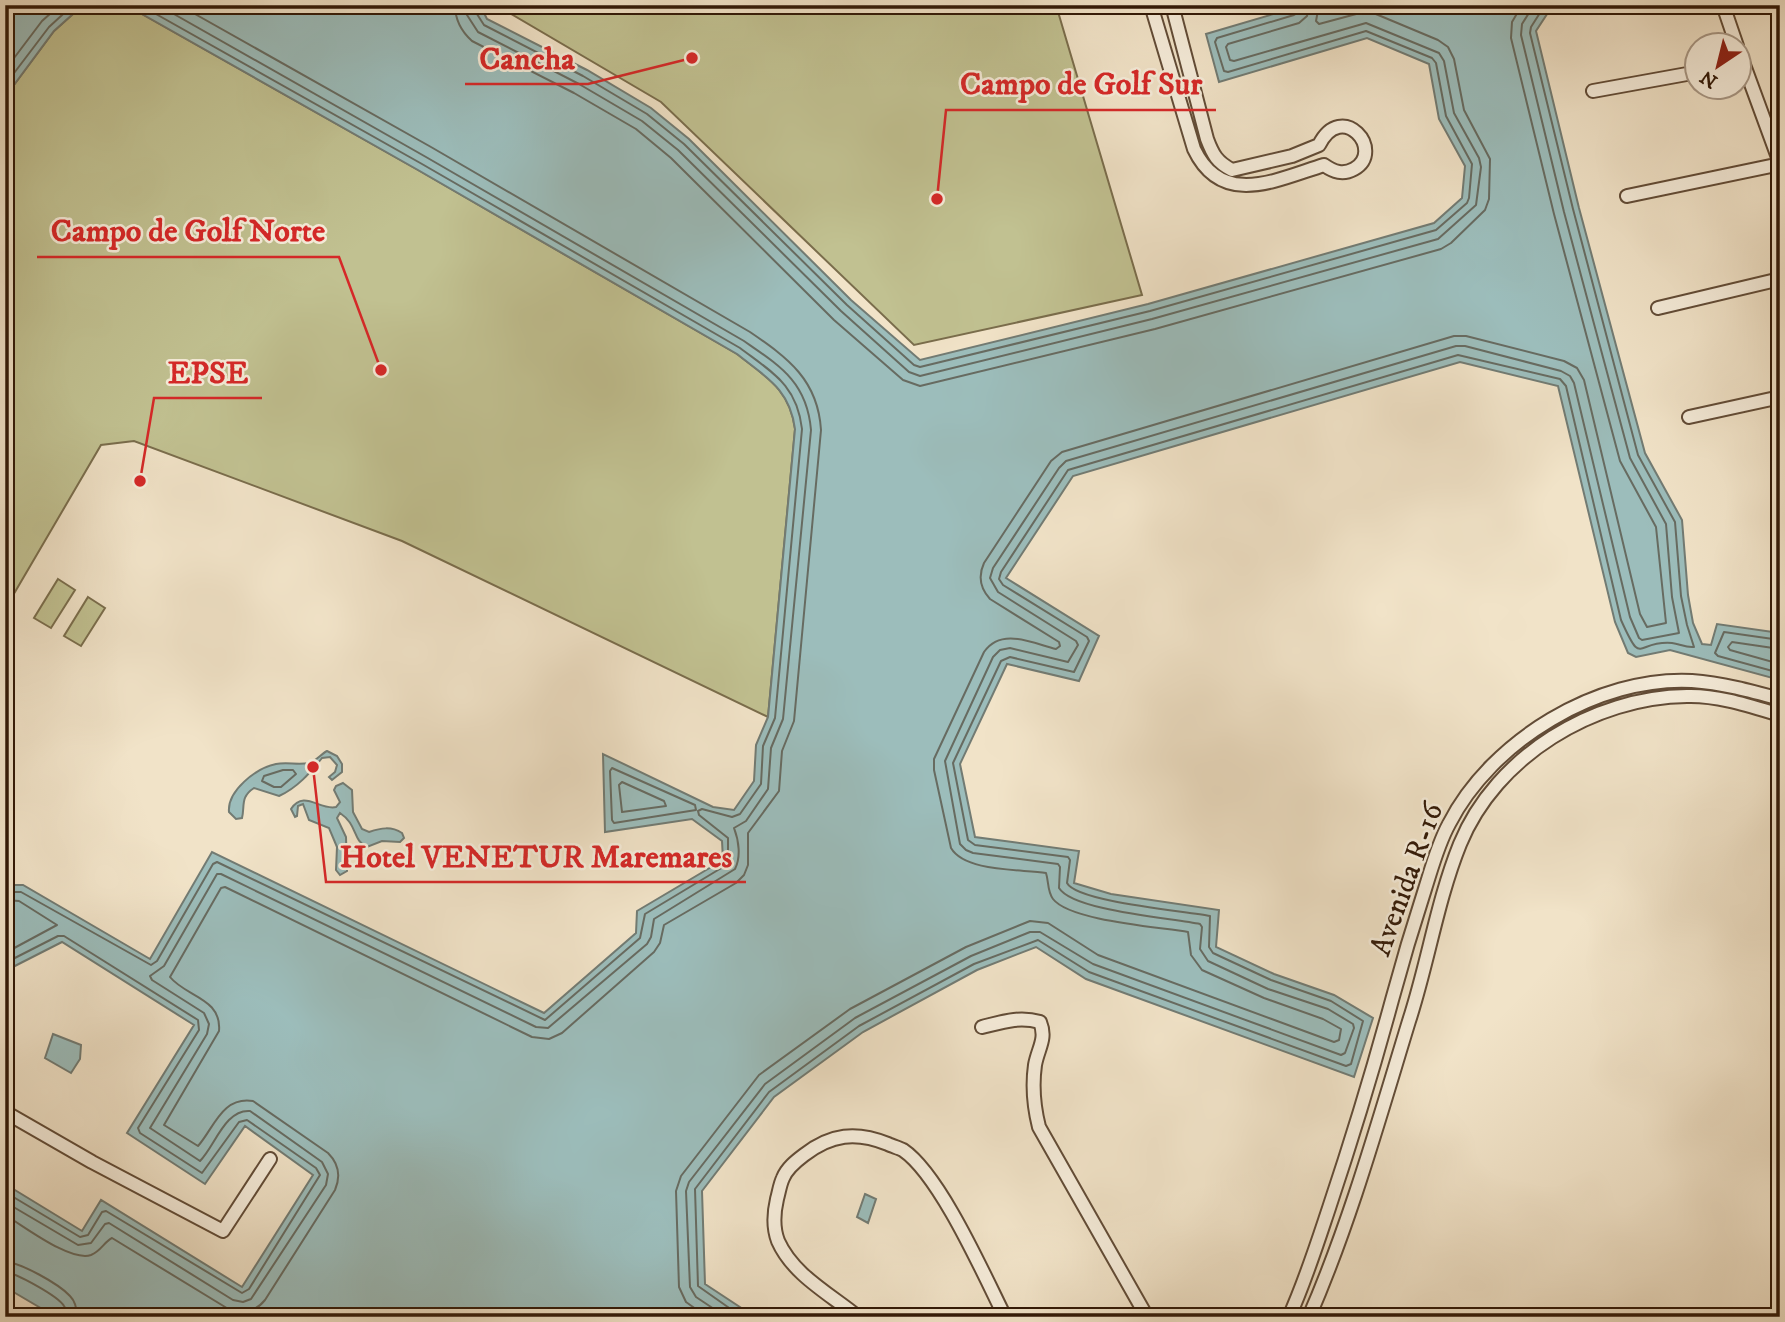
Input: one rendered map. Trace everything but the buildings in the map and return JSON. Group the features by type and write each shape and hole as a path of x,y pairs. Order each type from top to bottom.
{"street":[{"path":"1151,5 1194,149 1202,166 1216,178 1234,185 1250,186 1324,165"},
{"path":"1172,5 1207,139 1214,157 1221,164 1232,170 1292,156 1318,145 1324,133 1335,127 1348,126 1359,132 1365,143 1365,156 1359,167 1348,173 1335,172 1324,165 1318,145"},
{"path":"1723,5 1732,32"},
{"path":"1167,60 1185,56"},
{"path":"1593,91 1684,75"},
{"path":"1627,196 1780,164 1754,96"},
{"path":"1658,308 1780,279"},
{"path":"1689,417 1780,397"},
{"name":"Avenida R-16","path":"1289,1317 1344,1163 1404,956 1444,835 1464,799 1487,771 1513,747 1559,714 1612,693 1652,683 1690,681 1722,684 1780,699"},
{"name":"Avenida R-16","path":"1309,1317 1337,1245 1394,1071 1437,915 1461,842 1478,810 1524,757 1556,735 1604,712 1638,701 1690,695 1730,701 1780,715"},
{"path":"1444,835 1461,842"},
{"path":"982,1027 1014,1019 1028,1018 1040,1022 1044,1032 1035,1066 1034,1107 1040,1127 1147,1317"},
{"path":"5,1112 92,1162 223,1231 270,1158"},
{"path":"858,1317 812,1282 791,1262 778,1240 775,1225 782,1178 793,1163 825,1141 839,1136 858,1135 903,1150 922,1170 940,1193 1005,1317"}],"green space":[{"path":"83,5 126,5 737,354 775,385 788,404 795,429 768,717 402,541 134,441 101,445 5,609 5,97 54,31"},
{"path":"496,5 1056,5 1142,295 914,345 661,102"},
{"path":"58,579 75,590 51,628 34,618"},
{"path":"88,597 105,608 81,646 64,636"}],"water":[{"path":"5,5 83,5 54,31 5,97"},
{"path":"126,5 480,5 487,19 587,70 651,108 689,139 851,300 920,360 1148,304 1434,223 1462,198 1465,166 1439,119 1429,64 1367,38 1219,82 1206,34 1304,5 1553,5 1536,31 1579,208 1645,453 1682,520 1693,623 1702,644 1711,645 1717,624 1780,633 1780,680 1670,650 1636,657 1628,653 1615,622 1558,386 1460,362 1073,476 1006,578 1099,636 1079,681 1007,664 960,764 975,837 1079,851 1074,883 1111,894 1219,910 1216,947 1274,974 1334,995 1373,1018 1354,1077 1086,979 1036,947 977,970 863,1032 774,1097 702,1191 705,1284 755,1317 56,1317 5,1287 5,1184 82,1231 101,1200 242,1287 313,1175 245,1126 205,1184 127,1133 194,1025 62,942 5,971 5,885 23,885 150,959 212,852 544,1013 636,933 637,911 723,860 722,841 692,819 605,832 603,754 713,807 734,810 754,781 756,745 768,717 795,429 788,404 782,394 767,377 737,354"},
{"path":"327,751 337,756 342,764 342,772 332,780 329,777 335,772 337,765 330,757 322,758 308,775 286,793 279,796 254,788 245,798 242,818 236,819 229,812 233,796 238,789 260,770 276,764 309,763"},
{"path":"343,783 352,790 353,812 362,829 369,832 394,829 402,833 404,838 400,842 382,841 367,847 359,840 350,822 340,813 337,818 346,837 347,871 340,875 336,870 337,847 329,828 309,820 303,804 298,806 295,817 291,809 301,801 336,807 340,802 334,790"},
{"path":"53,1034 81,1045 80,1059 71,1073 45,1058"},
{"path":"865,1194 876,1199 868,1223 857,1217"}],"place":[{"name":"Cancha","path":"692,58"},
{"name":"Campo de Golf Sur","path":"937,199"},
{"name":"Campo de Golf Norte","path":"381,370"},
{"name":"EPSE","path":"140,481"},
{"name":"Hotel VENETUR Maremares","path":"313,767"}]}
